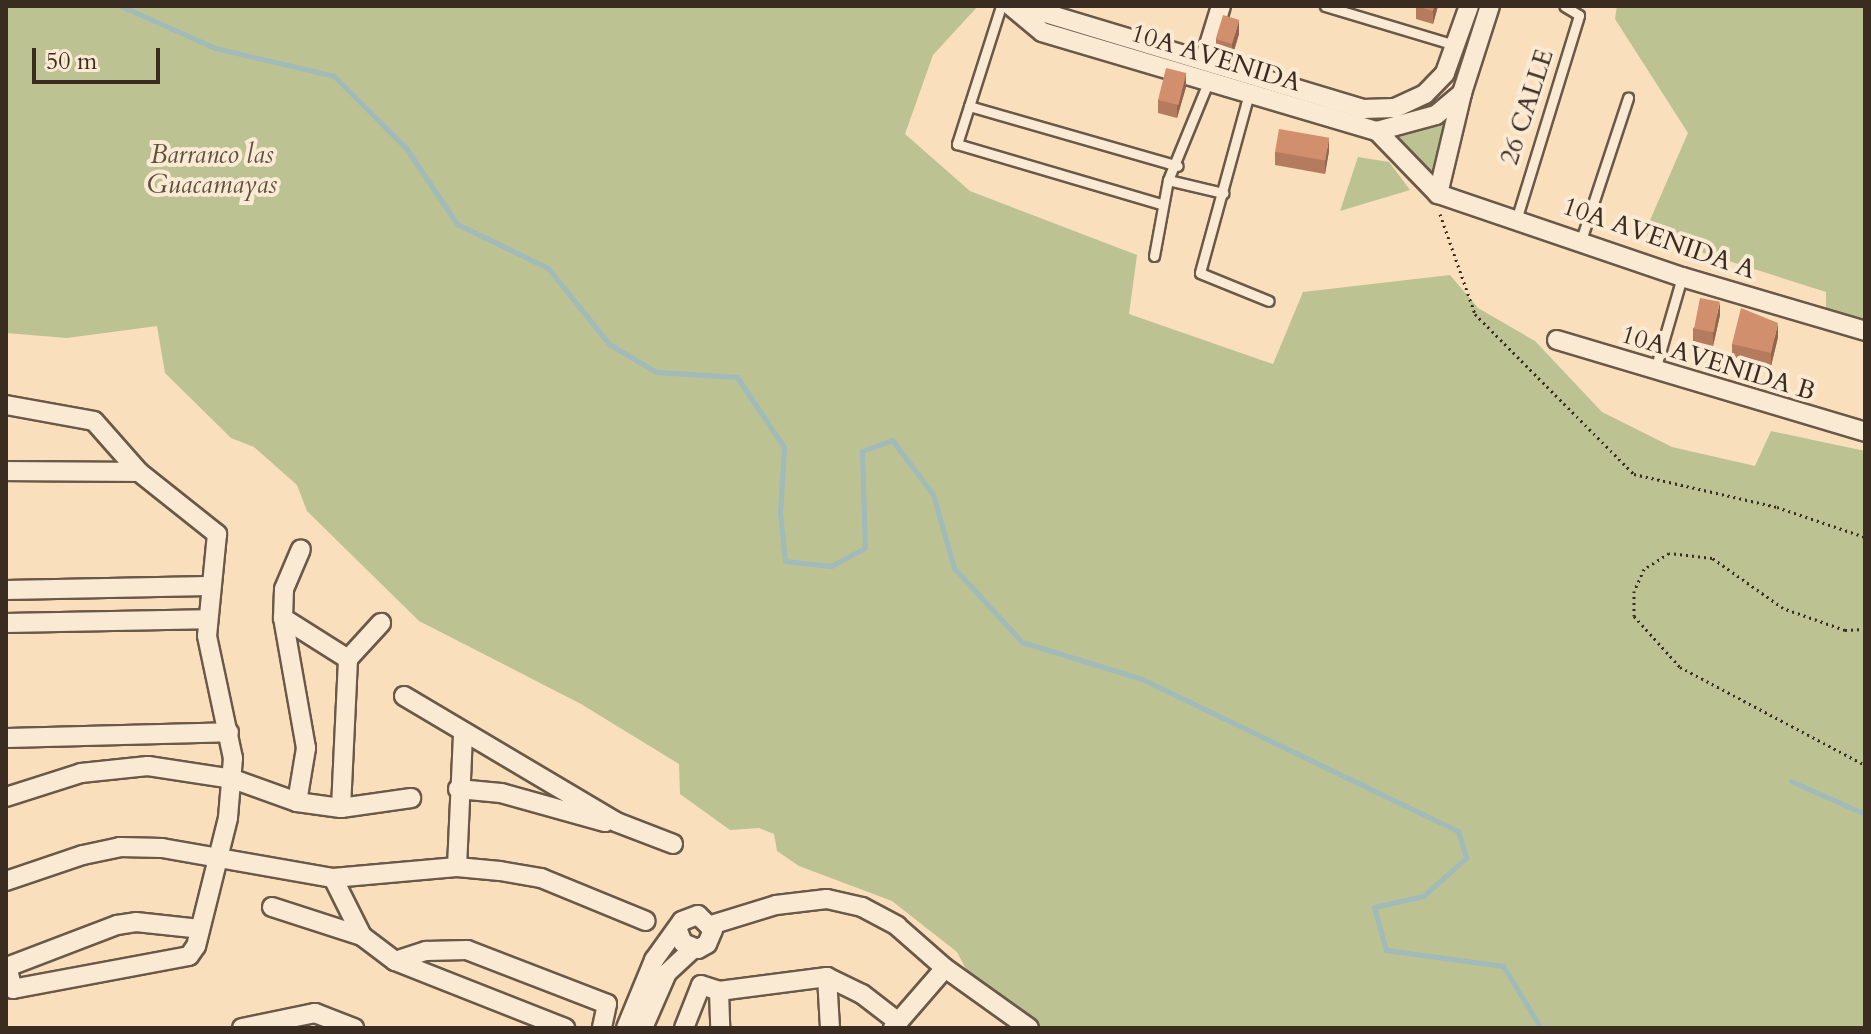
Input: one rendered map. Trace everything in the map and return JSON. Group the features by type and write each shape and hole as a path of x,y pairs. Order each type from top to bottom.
{"street":[{"name":"10A AVENIDA","path":"1011,6 1042,32 1207,85 1377,131 1436,115 1462,93"},
{"name":"10A AVENIDA","path":"1036,6 1045,13 1205,58 1363,109 1411,102 1445,73 1458,46"},
{"path":"1205,58 1221,6"},
{"path":"1458,46 1469,6"},
{"path":"1438,194 1462,93 1490,6"},
{"path":"1377,131 1438,194"},
{"name":"10A AVENIDA A","path":"1438,194 1517,217 1682,277 1865,331"},
{"name":"10A AVENIDA B","path":"1557,340 1655,372 1865,432"},
{"path":"6,405 94,421 139,472 217,534 206,619 210,668 229,732 233,779 216,859 200,929 196,946 186,959 14,989 7,968 117,925 136,922 200,929"},
{"path":"6,471 139,472"},
{"path":"297,802 306,748 283,618 284,589 301,549"},
{"path":"6,590 209,586"},
{"path":"64,591 67,623"},
{"path":"283,618 348,659"},
{"path":"6,623 206,619"},
{"path":"341,808 348,659 381,623"},
{"path":"404,696 463,734 616,822 673,844"},
{"path":"6,738 229,732"},
{"path":"457,867 458,789 463,734"},
{"path":"6,797 112,768 178,767 233,779 297,802 341,808 411,798"},
{"path":"458,789 501,793 596,822 616,822"},
{"path":"6,881 120,847 162,848 333,878 457,867 541,878 646,921"},
{"path":"333,878 362,936"},
{"path":"711,925 776,905 827,899 881,915 945,968 1028,1028"},
{"path":"272,907 362,936 395,961 565,1028"},
{"path":"626,1028 654,960 692,915 703,916 711,925"},
{"path":"643,1028 667,973 693,949 707,944 711,925"},
{"path":"679,933 693,949"},
{"path":"395,961 426,951 467,950 607,1004 602,1028"},
{"path":"684,1028 701,985 719,991 827,977 862,994 895,1025 945,968"},
{"path":"827,977 830,1028"},
{"path":"719,991 720,1028"},
{"path":"242,1028 315,1013 354,1028"}],"lane":[{"path":"1001,6 957,144 1161,204"},
{"path":"1325,6 1458,46"},
{"name":"26 CALLE","path":"1517,217 1579,11 1564,6"},
{"path":"1154,256 1161,204 1168,180 1178,166 1207,85"},
{"path":"1248,97 1200,274 1269,301"},
{"path":"1581,240 1628,98"},
{"path":"969,106 1178,166"},
{"path":"1168,180 1223,193"},
{"path":"1655,372 1682,277"}],"path":[{"path":"1438,194 1439,212 1475,314 1634,474 1777,507 1865,537"},
{"path":"1865,629 1845,630 1783,608 1712,558 1669,553 1644,569 1634,591 1634,616 1680,667 1865,765"}],"green space":[{"name":"Barranco las Guacamayas","path":"6,6 978,6 933,55 905,134 970,191 1137,255 1129,314 1273,364 1303,292 1450,275 1478,308 1535,341 1602,412 1672,447 1755,466 1771,431 1865,451 1865,1028 1040,1028 1008,1005 979,994 957,952 892,901 799,866 777,851 774,834 759,828 730,830 680,794 679,764 581,704 419,621 307,511 297,485 254,447 231,438 165,373 157,326 67,338 6,333"},
{"path":"1617,6 1865,6 1865,339 1826,330 1826,292 1644,234 1688,133 1615,19"},
{"path":"1451,111 1433,183 1391,134"},
{"path":"1358,157 1389,162 1410,190 1340,211"}],"building":[{"path":"1416,6 1434,6 1433,11"},
{"path":"1223,15 1239,20 1232,44 1216,39"},
{"path":"1166,68 1186,73 1178,105 1158,100"},
{"path":"1279,129 1329,138 1325,161 1275,152"},
{"path":"1700,298 1720,302 1714,332 1694,328"},
{"path":"1741,308 1778,323 1771,353 1732,344"}],"waterway":[{"path":"121,6 215,48 334,76 406,148 457,224 548,268 609,344 656,372 737,377 784,447 780,513 785,561 831,566 865,548 862,451 892,440 933,494 954,568 1022,642 1142,679 1458,831 1466,858 1423,896 1374,907 1386,950 1503,966 1541,1028"},
{"path":"1791,781 1865,814"}]}
